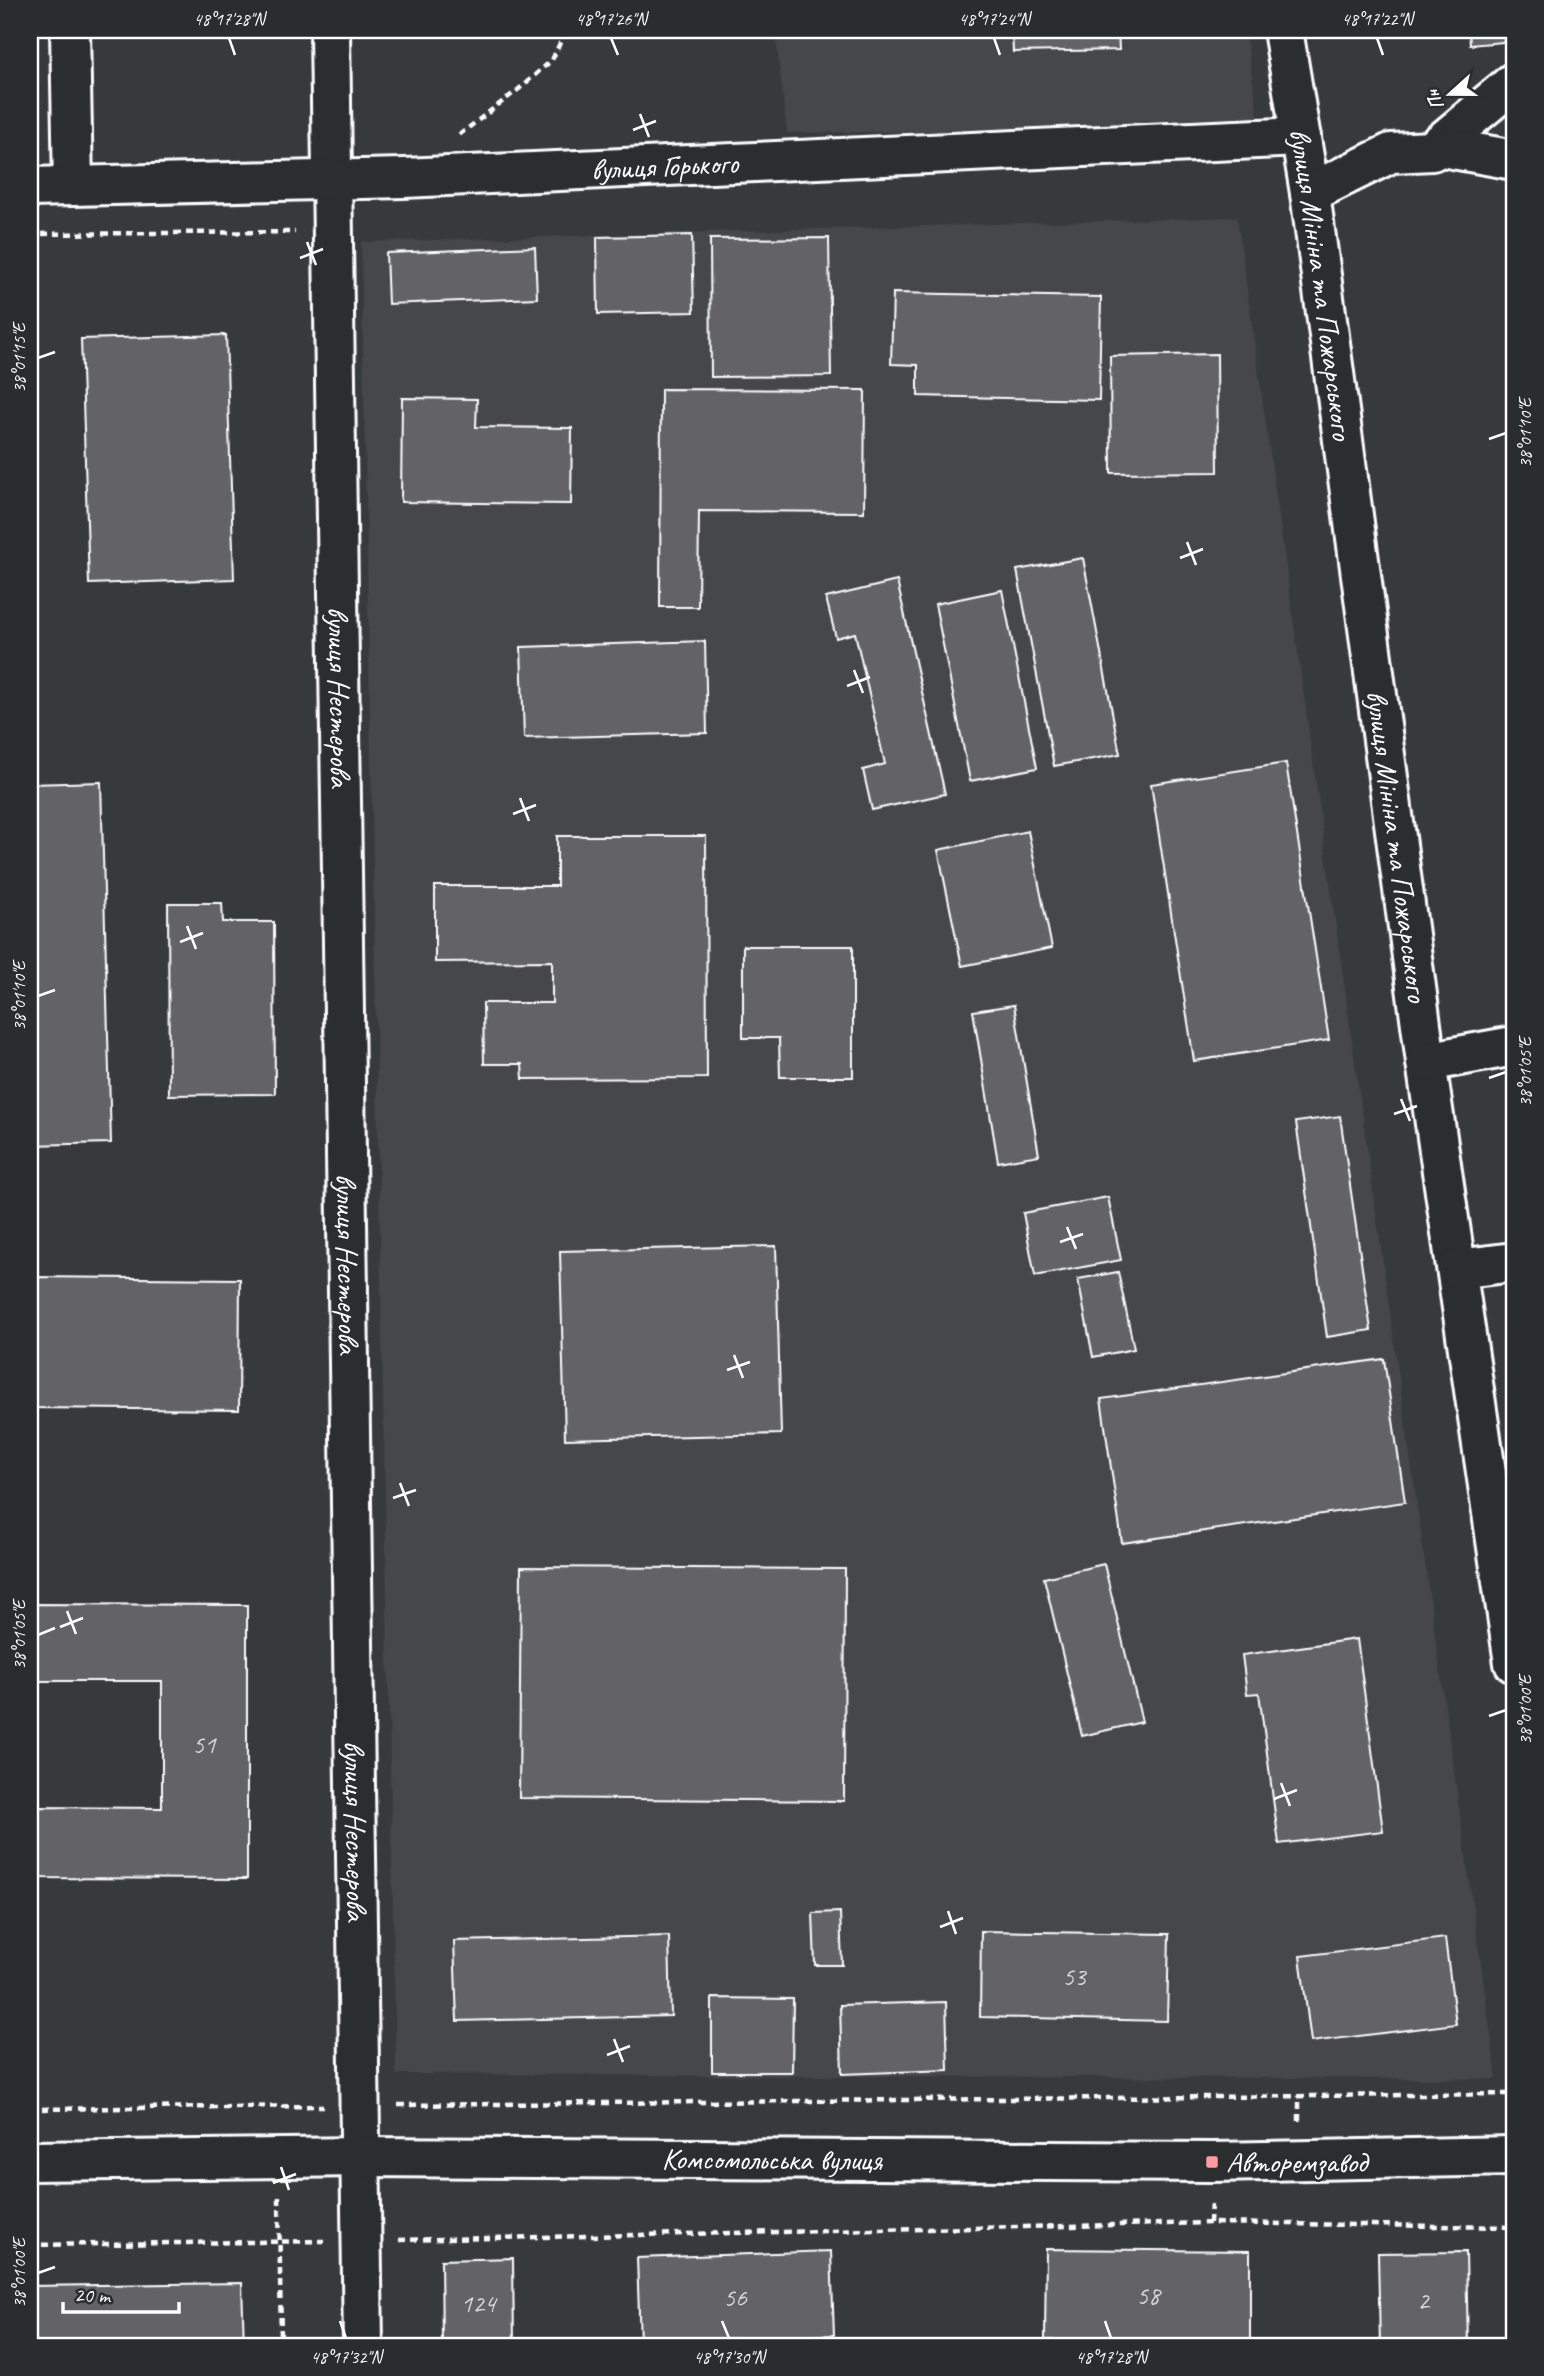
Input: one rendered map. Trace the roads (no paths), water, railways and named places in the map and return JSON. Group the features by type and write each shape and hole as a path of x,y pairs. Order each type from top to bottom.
{"street":[{"path":"70,30 73,186"},
{"name":"вулиця Нестерова","path":"330,30 363,2346"},
{"name":"вулиця Мініна та Пожарського","path":"1283,30 1310,193 1426,1062 1457,1269 1504,1525 1514,1663"},
{"path":"1310,193 1391,153 1433,151 1514,82"},
{"name":"вулиця Горького","path":"30,187 333,180 1301,137"},
{"path":"1437,146 1514,160"},
{"path":"1426,1062 1514,1046"},
{"path":"1457,1269 1514,1262"},
{"name":"Комсомольська вулиця","path":"30,2161 361,2157 1212,2162 1514,2156"}],"place":[{"name":"Авторемзавод","path":"1212,2162"}]}
